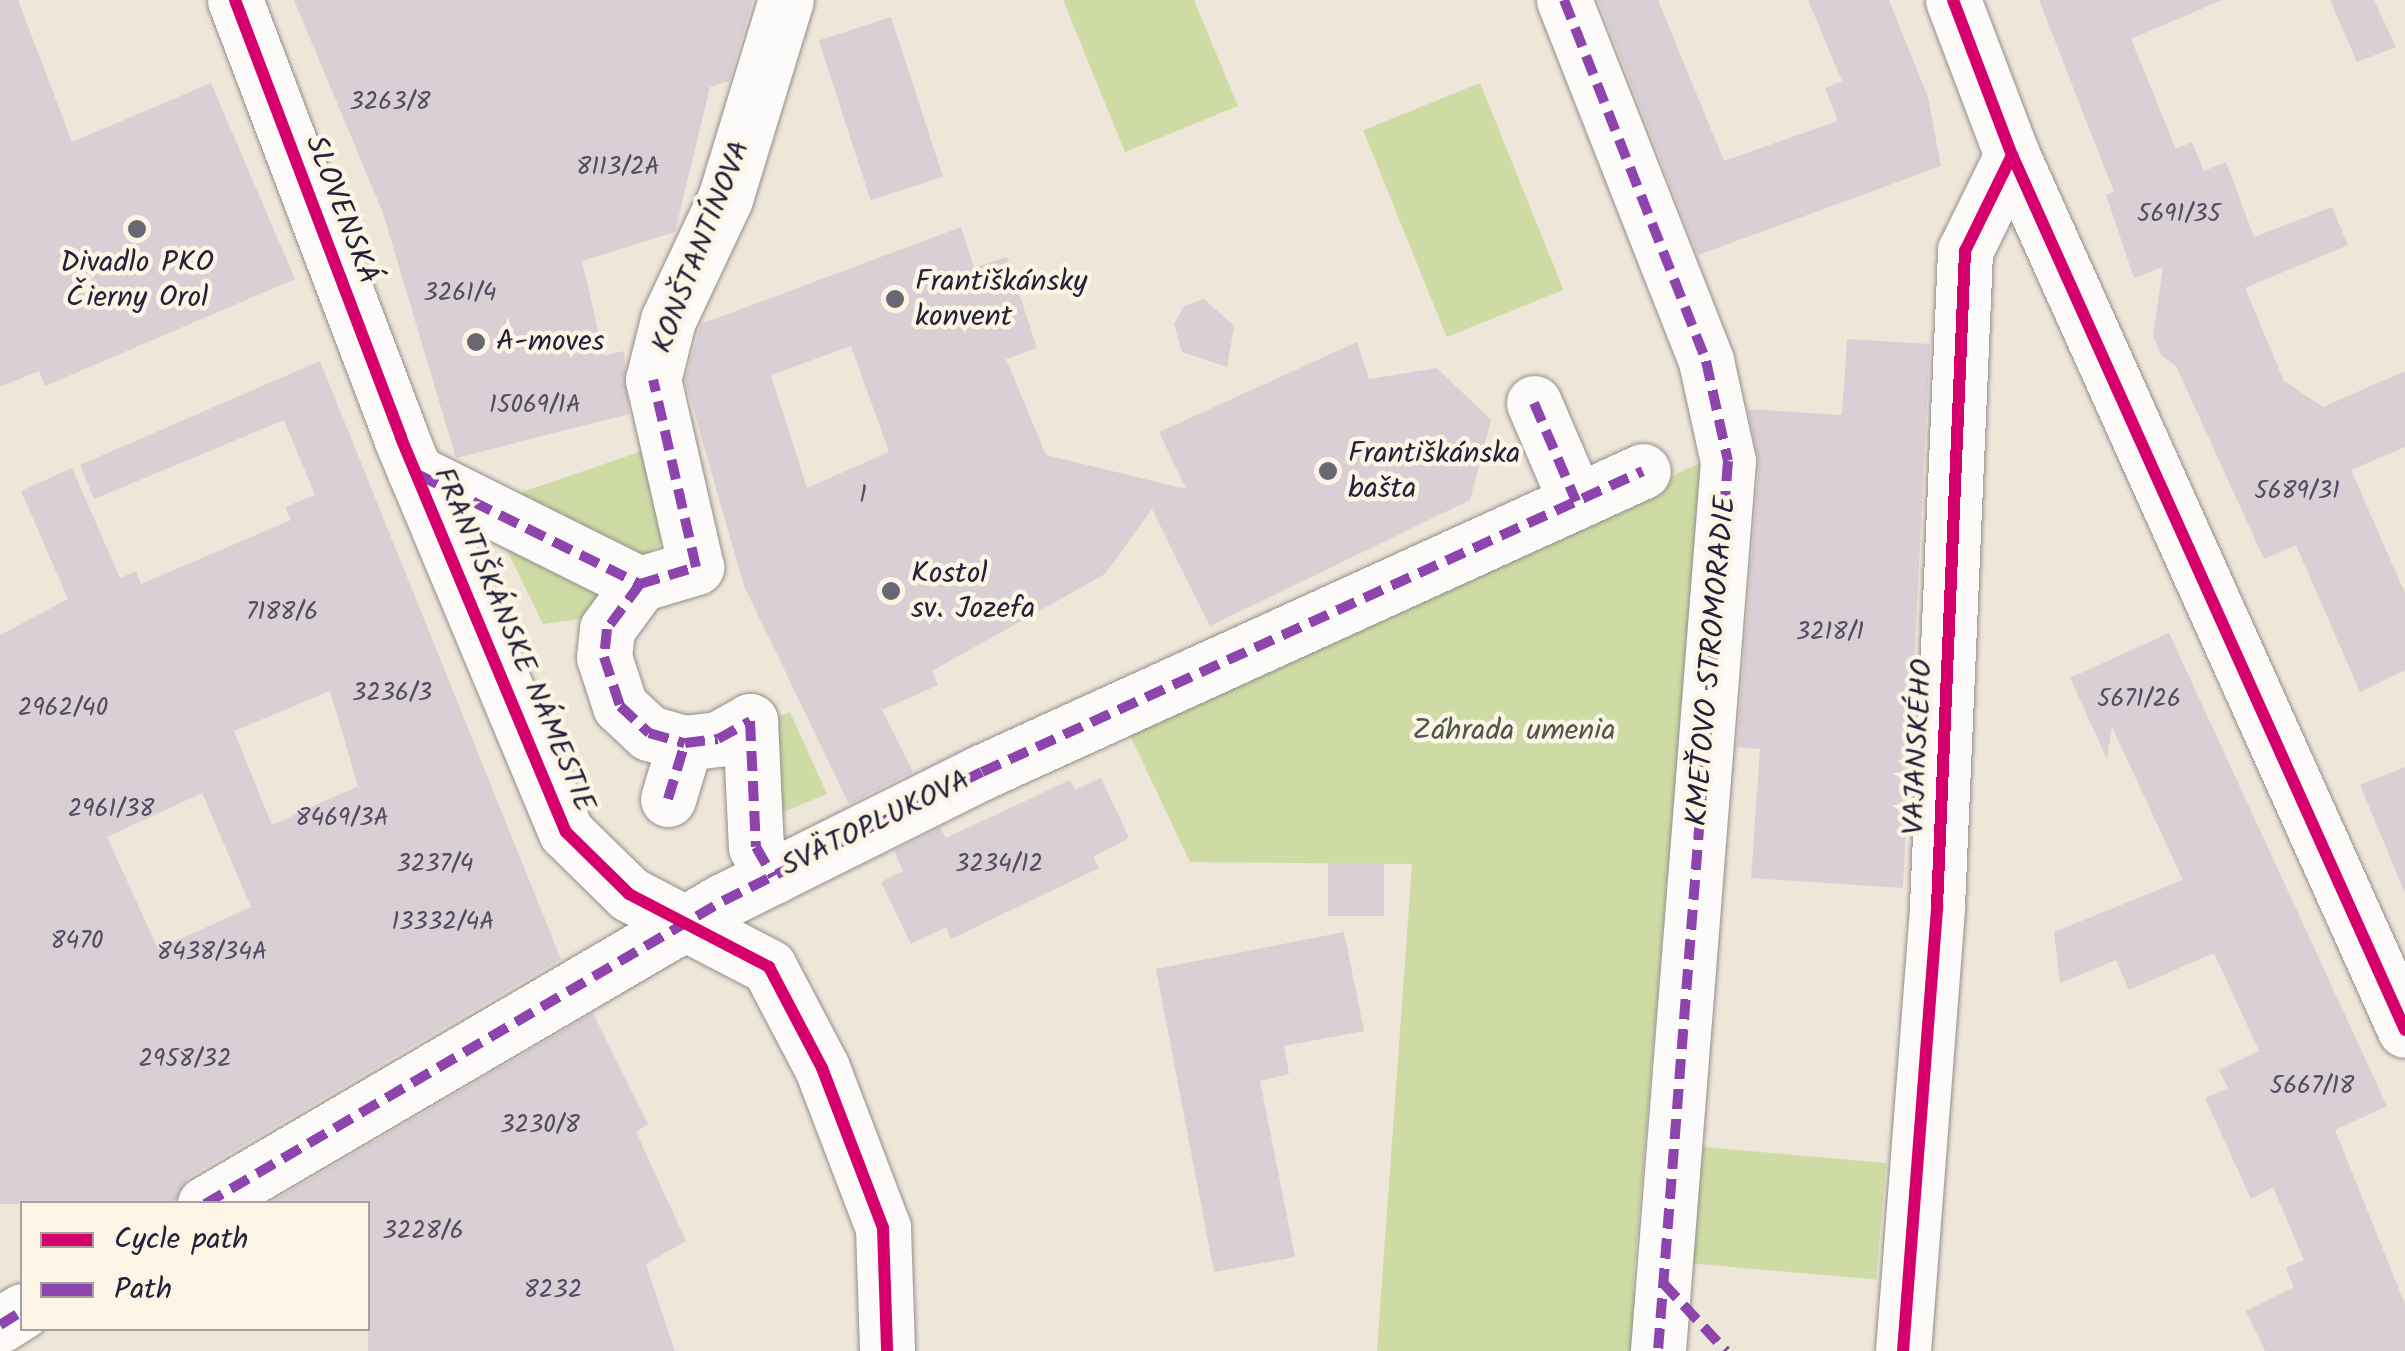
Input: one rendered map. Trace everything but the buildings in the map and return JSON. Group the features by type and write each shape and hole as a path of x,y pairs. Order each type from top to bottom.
{"street":[{"name":"SLOVENSKÁ","path":"236,0 408,455"},
{"name":"KONŠTANTÍNOVA","path":"640,584 696,567 653,380 668,320 725,198 786,0"},
{"name":"KMEŤOVO STROMORADIE","path":"1564,0 1706,361 1728,462 1658,1351"},
{"path":"1952,0 2012,155 2398,998"},
{"name":"VAJANSKÉHO","path":"1903,1351 1937,906 1965,251 2012,155"},
{"path":"1534,403 1576,500"},
{"name":"FRANTIŠKÁNSKE NÁMESTIE","path":"408,455 640,584"},
{"name":"FRANTIŠKÁNSKE NÁMESTIE","path":"408,455 566,832 630,894 689,919 769,967 822,1068 884,1228 888,1351"},
{"name":"SVÄTOPLUKOVA","path":"210,1201 689,919 773,876 1642,471"},
{"path":"640,584 607,629 608,684 641,727 685,743 718,739 750,721 756,847 773,876"},
{"path":"668,799 685,743"}],"green space":[{"path":"1063,0 1194,0 1238,106 1125,152"},
{"path":"1480,83 1564,290 1447,337 1363,130"},
{"path":"648,449 672,535 637,562 502,499"},
{"name":"Záhrada umenia","path":"1702,462 1633,1287 1648,1351 1377,1351 1412,864 1190,862 1127,729"},
{"path":"500,536 613,586 603,616 543,624"},
{"path":"790,712 827,794 778,814 769,720"},
{"path":"1703,1147 1886,1163 1876,1280 1693,1264"}],"marked path":[{"path":"1564,0 1706,361 1728,461 1658,1351"},
{"path":"419,475 640,584 696,567 653,380"},
{"path":"1534,403 1576,501"},
{"path":"210,1201 723,901 982,772 1643,471"},
{"path":"640,584 607,629 604,657 620,706 649,733 685,743 718,739 750,721"},
{"path":"750,721 756,847 773,876"},
{"path":"668,799 685,743"},
{"path":"1663,1283 1726,1351"},
{"path":"0,1325 20,1312"}],"cycle path":[{"path":"235,0 401,438 566,832 629,894 769,967 822,1068 883,1228 887,1351"},
{"path":"1953,0 2012,155 2405,1030"},
{"path":"1903,1351 1937,906 1965,251 2012,155"}],"place":[{"name":"Divadlo PKO Čierny Orol","path":"137,229"},
{"name":"Františkánsky konvent","path":"895,299"},
{"name":"A-moves","path":"476,342"},
{"name":"Františkánska bašta","path":"1328,471"},
{"name":"Kostol sv. Jozefa","path":"891,591"}]}
